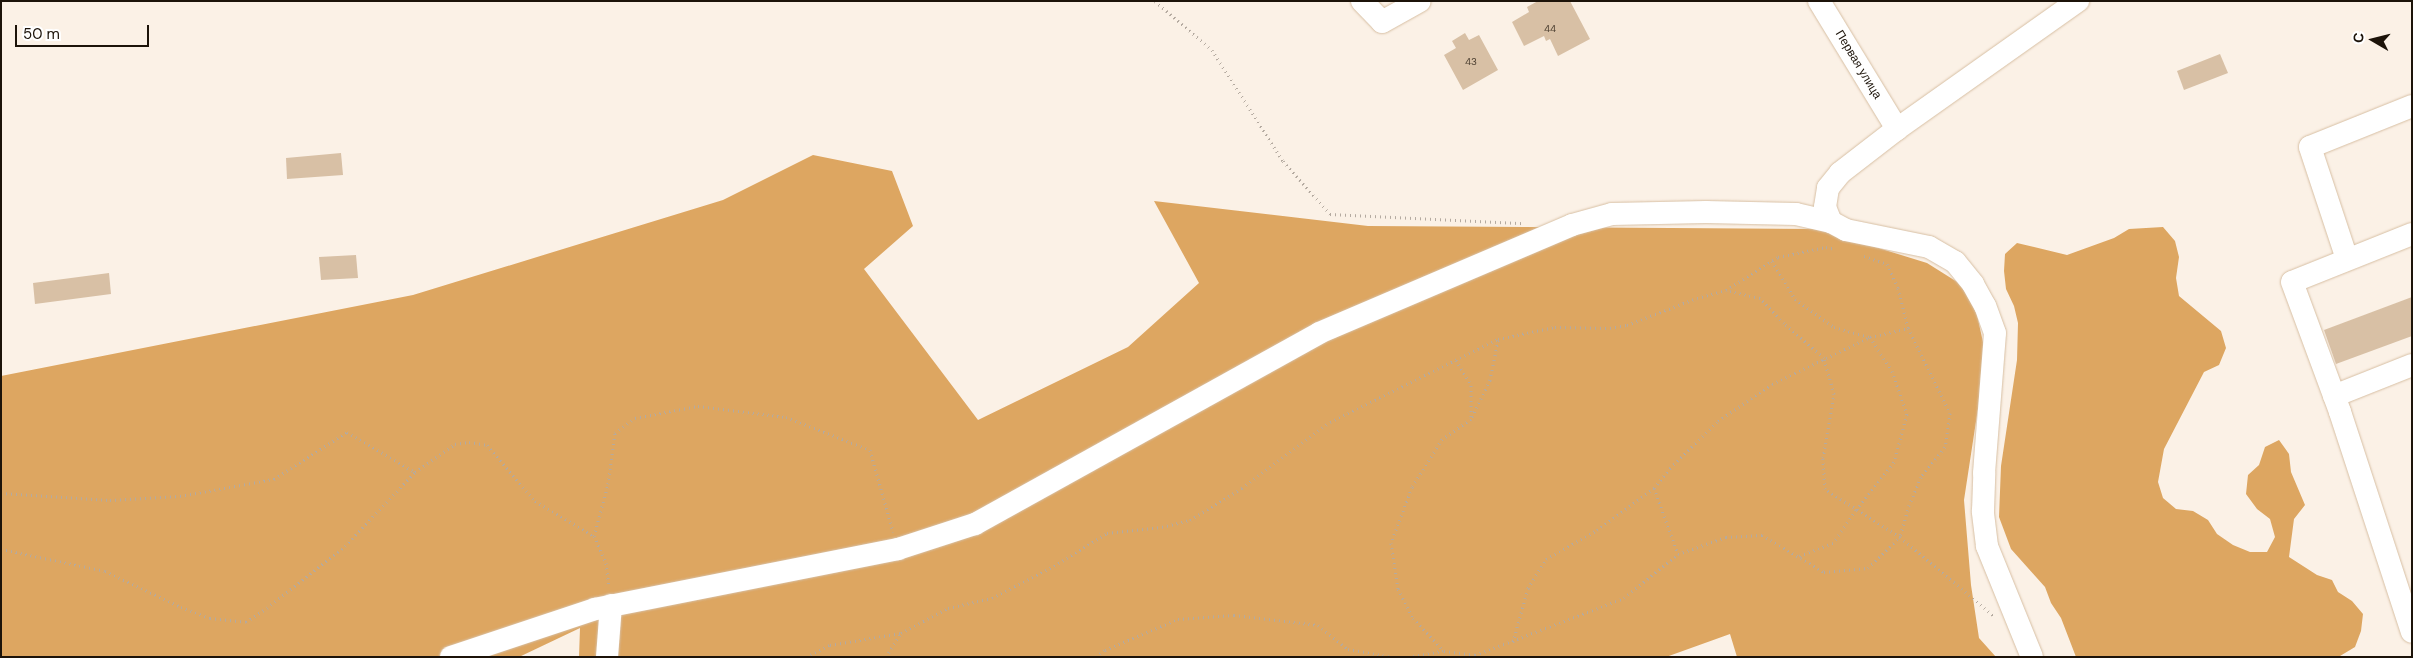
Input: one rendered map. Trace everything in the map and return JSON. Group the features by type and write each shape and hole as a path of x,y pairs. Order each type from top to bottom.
{"street":[{"path":"1362,1 1382,22 1420,1"},
{"name":"Первая улица","path":"1819,1 1897,130"},
{"path":"1831,222 1825,207 1828,188 1840,173 2078,1"},
{"path":"2347,259 2310,147 2412,106"},
{"path":"452,657 611,605 898,549 975,524 1319,333 1572,225 1612,214 1706,212 1796,214 1831,222 1846,230 1929,247 1954,262 1973,284 1985,306 1995,333 1984,473 1984,511 1987,546 2032,657"},
{"path":"2412,234 2292,282 2384,540 2412,632"},
{"path":"2334,396 2412,365"},
{"path":"607,657 611,605"}],"path":[{"path":"1155,1 1212,50 1283,161 1330,214 1533,223"},
{"path":"806,657 830,646 901,633 948,608 992,598 1054,566 1107,533 1162,527 1190,520 1242,488 1330,422 1498,339 1555,327 1610,328 1627,325 1697,298 1726,290 1778,257 1826,247 1843,250"},
{"path":"1408,657 1444,651 1475,655 1513,642 1624,598 1678,554 1726,537 1762,535 1824,572 1868,568 1900,537 1909,505 1921,477 1945,447 1950,414 1908,328 1898,288 1887,264 1859,254"},
{"path":"1772,261 1795,299 1834,327 1870,336 1892,371 1907,414 1894,462 1833,543 1799,557"},
{"path":"1726,290 1760,298 1784,323 1824,358 1834,394 1823,458 1826,489 1900,537 1996,617"},
{"path":"1513,642 1528,588 1546,559 1597,530 1654,488 1670,468 1718,422 1772,384 1824,358 1870,336 1908,328"},
{"path":"1444,651 1413,618 1398,589 1391,543 1412,487 1442,439 1471,419 1490,380 1498,339"},
{"path":"1456,360 1471,385 1471,419"},
{"path":"594,536 608,484 615,433 635,418 698,406 786,417 870,450 898,549"},
{"path":"1,493 110,500 180,496 274,480 347,432 415,472"},
{"path":"1,550 105,571 188,610 210,618 246,622 267,608 345,546 415,472 455,444 469,442 487,445 534,501 594,536 606,563 611,605"},
{"path":"1654,488 1678,554"},
{"path":"1096,657 1105,650 1178,619 1234,615 1318,625 1348,648 1392,657"},
{"path":"886,657 901,633"}],"shaded area":[{"path":"813,155 892,171 913,226 864,269 978,420 1128,347 1199,283 1154,201 1368,226 1817,229 1927,263 1962,285 1976,310 1986,356 1964,500 1971,585 1979,638 1996,657 1737,657 1730,634 1666,657 579,657 580,628 519,657 1,657 1,376 413,295 723,200"},
{"path":"2163,227 2175,241 2179,257 2176,278 2179,296 2221,331 2226,348 2219,365 2204,372 2164,449 2158,482 2163,498 2176,509 2193,511 2208,520 2217,534 2233,545 2250,552 2267,552 2275,537 2270,519 2257,509 2246,494 2248,475 2259,465 2265,447 2279,440 2289,454 2291,472 2305,505 2294,519 2289,557 2317,575 2332,580 2338,592 2352,601 2363,614 2361,631 2355,647 2340,656 2076,657 2061,618 2051,603 2045,587 2011,549 1999,517 2001,466 2017,360 2018,323 2014,306 2006,289 2005,254 2017,243 2067,255 2114,238 2129,229"}],"building":[{"path":"1538,1 1570,1 1590,39 1558,56 1550,39 1546,41 1544,36 1524,46 1512,22 1529,12 1527,7"},
{"path":"1465,33 1469,40 1479,35 1498,70 1463,90 1444,55 1456,48 1452,41"},
{"path":"2220,54 2228,73 2184,90 2177,71"},
{"path":"341,153 343,175 287,179 286,158"},
{"path":"356,255 358,278 321,280 319,257"},
{"path":"109,273 111,294 35,304 33,283"},
{"path":"2412,297 2412,336 2336,364 2324,330"}]}
